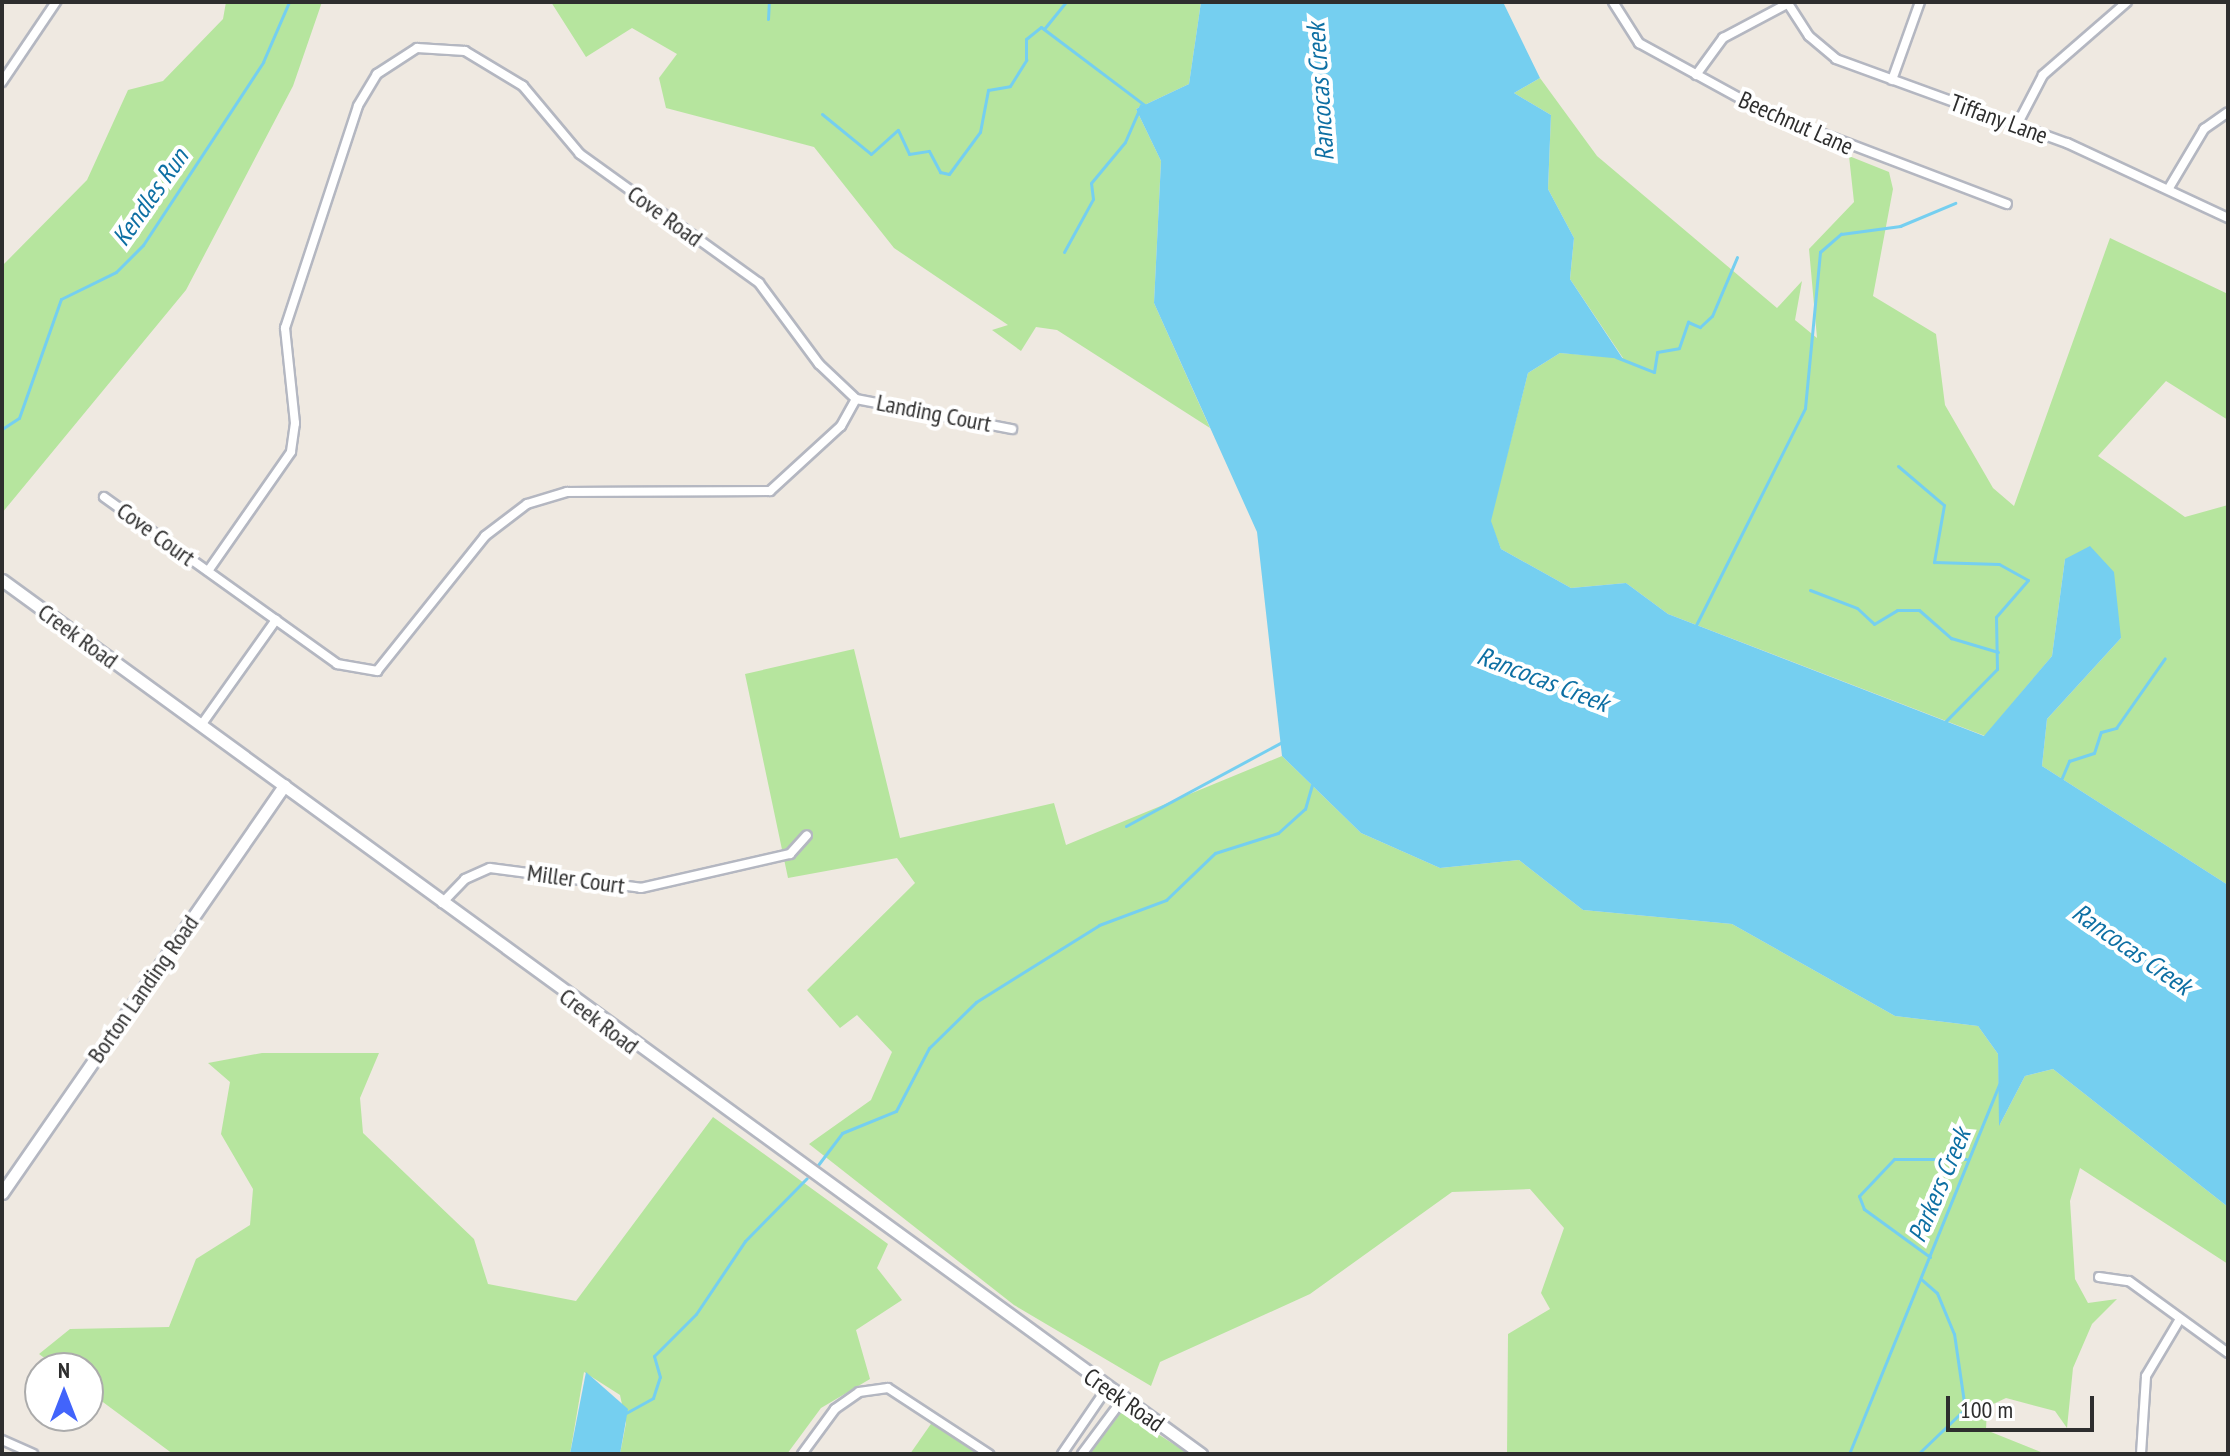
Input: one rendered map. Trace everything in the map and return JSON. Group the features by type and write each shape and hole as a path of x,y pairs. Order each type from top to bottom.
{"main road":[{"name":"Creek Road","path":"2,580 1201,1454"},
{"name":"Borton Landing Road","path":"2,1193 284,785"}],"street":[{"path":"2,82 56,2"},
{"name":"Beechnut Lane","path":"1613,2 1633,38 1785,121 2007,204"},
{"path":"1892,80 1920,2"},
{"path":"2107,2 2112,12"},
{"path":"2017,125 2043,75 2127,2"},
{"path":"1696,75 1723,38 1787,3"},
{"name":"Tiffany Lane","path":"1787,3 1821,48 1892,80 2017,125 2169,188 2228,218"},
{"name":"Cove Road","path":"208,571 291,452 295,423 285,328 358,106 377,74 417,48 465,51 523,86 580,154 759,283 819,364 856,399"},
{"path":"2169,188 2204,129 2228,112"},
{"path":"208,571 337,664 377,671 398,653 485,536 527,504 567,492 770,491 841,426 856,399"},
{"name":"Landing Court","path":"856,399 1012,429"},
{"name":"Cove Court","path":"104,497 208,571"},
{"path":"202,724 276,620"},
{"name":"Miller Court","path":"442,903 465,879 490,868 641,888 790,854 807,835"},
{"path":"2099,1277 2129,1281 2228,1353"},
{"path":"2141,1454 2146,1376 2180,1319"},
{"path":"802,1454 835,1409 859,1392 888,1388 989,1454"},
{"path":"1062,1454 1107,1388"},
{"path":"1082,1454 1123,1399"},
{"path":"2,1440 33,1454"}],"green space":[{"path":"226,2 322,2 293,86 186,290 2,513 2,266 87,180 128,90 163,81 223,19"},
{"path":"551,2 1201,2 1189,84 1136,109 1161,161 1154,303 1210,428 1057,330 1036,327 1021,351 992,330 1008,325 894,248 814,147 666,108 659,78 677,54 632,28 586,57"},
{"path":"1540,78 1597,156 1777,308 1802,281 1795,320 1817,338 1809,249 1854,202 1849,156 1889,172 1893,189 1873,296 1936,334 1945,405 1993,488 2014,506 2110,238 2228,294 2228,420 2166,381 2098,456 2185,517 2228,505 2228,885 2042,766 2047,719 2121,638 2065,559 2052,656 1985,736 1668,614 1626,583 1571,588 1501,549 1490,521 1528,373 1560,353 1623,358 1570,279 1574,238 1548,189 1551,115 1514,93"},
{"path":"854,649 900,838 1054,803 1066,845 1282,756 1361,833 1440,868 1519,860 1583,910 1732,924 1895,1016 1978,1026 1998,1054 2000,1124 2025,1076 2053,1069 2228,1207 2228,1264 2080,1168 2070,1201 2075,1279 2088,1303 2117,1299 2092,1324 2073,1368 2067,1428 2055,1411 2006,1398 1987,1407 1986,1430 2046,1454 1507,1454 1508,1334 1550,1309 1541,1293 1564,1228 1530,1189 1452,1192 1310,1294 1160,1362 1151,1386 1014,1305 809,1144 871,1100 892,1052 857,1015 840,1028 807,990 915,883 897,858 788,878 745,674"},
{"path":"262,1053 379,1053 360,1098 363,1133 474,1239 488,1284 576,1301 713,1117 888,1244 877,1268 902,1300 856,1330 870,1379 821,1408 787,1454 620,1454 626,1423 620,1395 584,1372 570,1454 173,1454 104,1403 104,1352 41,1352 70,1329 169,1327 196,1259 250,1225 253,1189 221,1134 230,1082 208,1063"},
{"path":"1122,1411 1189,1454 1090,1454"},
{"path":"933,1421 980,1454 910,1454"}],"water":[{"name":"Rancocas Creek","path":"1201,2 1503,2 1540,78 1514,93 1551,115 1548,189 1574,238 1570,279 1623,359 1560,353 1528,373 1491,521 1501,549 1571,588 1626,583 1668,614 1984,736 2052,656 2065,559 2090,546 2114,572 2121,638 2047,719 2042,766 2228,885 2228,1207 2053,1069 2025,1076 1999,1126 1998,1054 1978,1026 1895,1016 1732,924 1583,910 1519,860 1440,868 1361,833 1282,756 1257,532 1154,303 1161,161 1136,109 1189,84"},
{"path":"586,1372 628,1409 620,1454 570,1454"}],"waterway":[{"name":"Kendles Run","path":"2,429 19,418 61,299 116,272 143,245 263,62 289,2"},
{"path":"768,19 769,2"},
{"path":"1044,29 1066,2"},
{"path":"822,114 871,154 898,130 909,154 929,151 940,172 949,174 980,132 988,90 1010,86 1026,60 1026,39 1041,27 1146,106"},
{"path":"1064,252 1093,199 1091,183 1125,142 1141,105"},
{"path":"1695,627 1805,408 1820,252 1841,234 1900,226 1955,203"},
{"path":"1616,357 1654,372 1657,352 1679,348 1688,322 1700,327 1712,316 1737,257"},
{"path":"1898,466 1944,505 1934,562 1999,564 2028,580 1996,617 1997,669 1942,725"},
{"path":"1810,590 1857,608 1874,624 1897,610 1919,610 1951,638 1998,652"},
{"path":"2061,780 2069,761 2094,753 2101,732 2116,728 2165,658"},
{"path":"1126,826 1282,742"},
{"path":"818,1165 842,1133 896,1111 929,1048 976,1002 1099,925 1166,900 1215,853 1278,833 1305,809 1312,785"},
{"name":"Parkers Creek","path":"1849,1454 1999,1084"},
{"path":"1930,1257 1864,1209 1859,1196 1894,1159 1966,1159"},
{"path":"626,1413 653,1398 660,1377 654,1356 696,1314 745,1241 807,1178"},
{"path":"1918,1454 1965,1409 1954,1334 1937,1293 1921,1279"}]}
